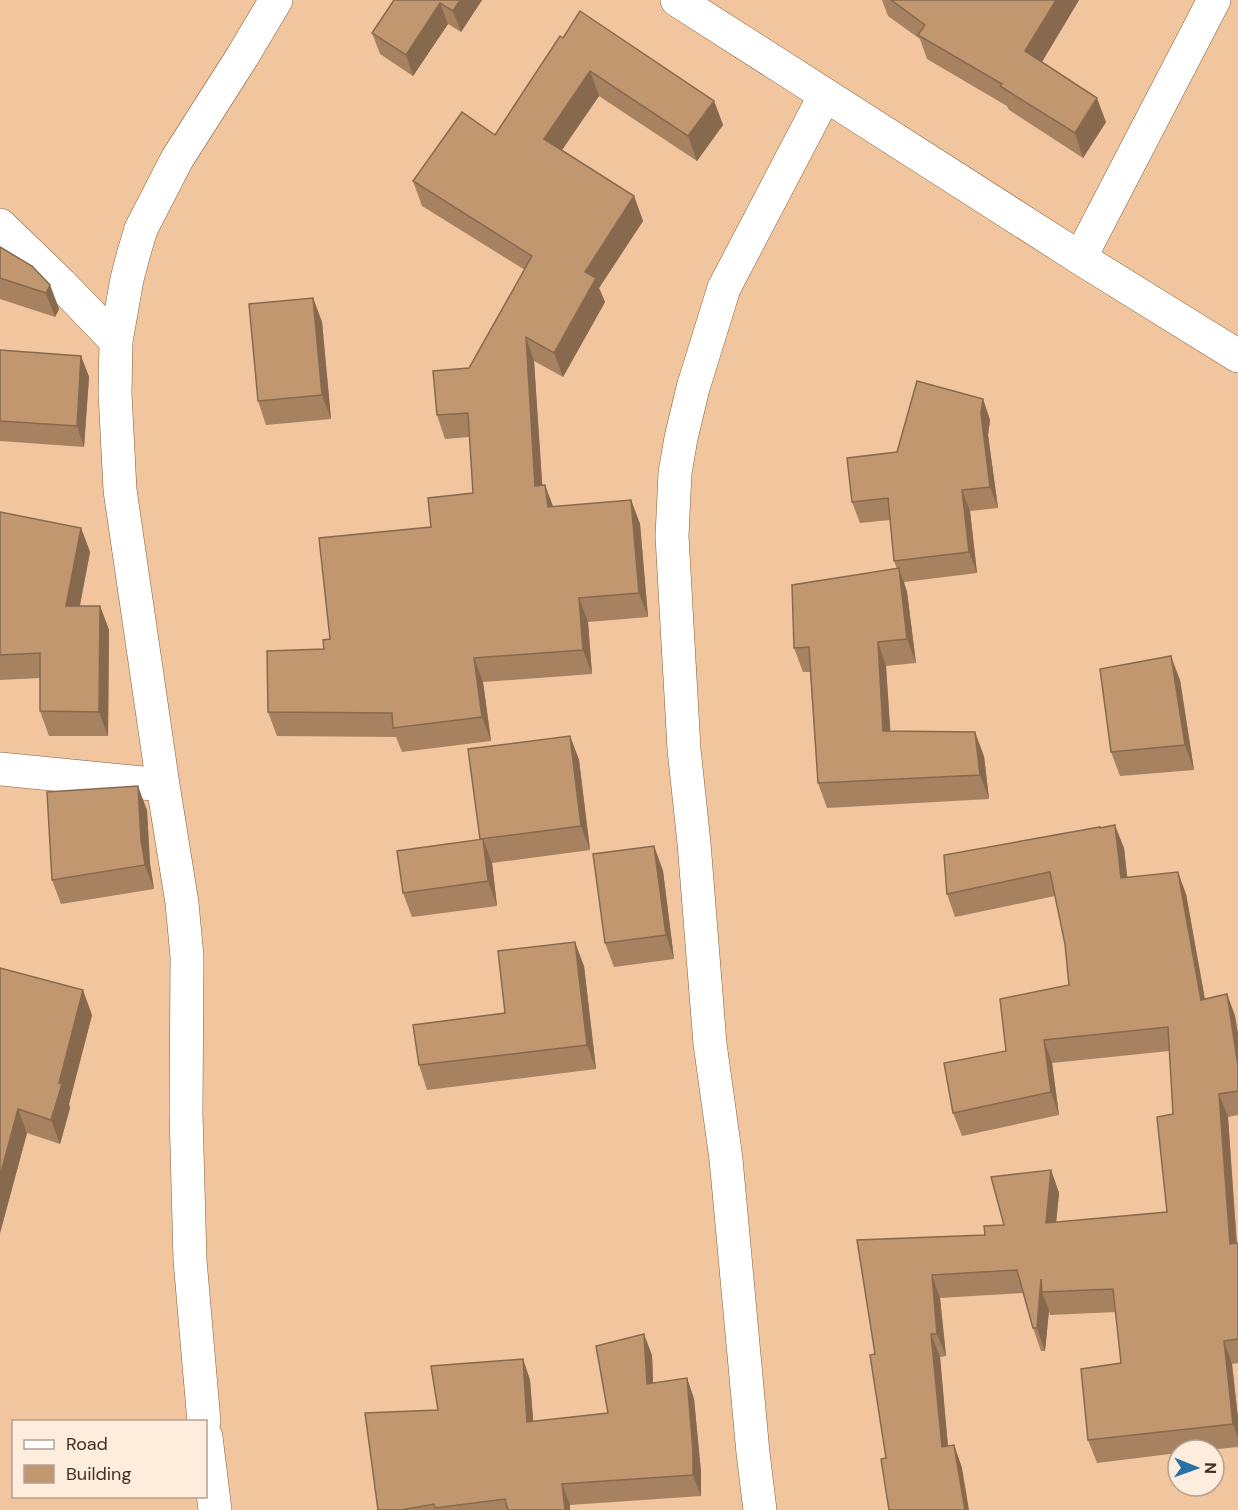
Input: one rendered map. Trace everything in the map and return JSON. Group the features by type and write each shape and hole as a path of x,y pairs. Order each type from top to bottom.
{"street":[{"path":"204,1420 190,1260 186,1113 187,957 182,903 120,490 115,393 117,341 127,279 141,229 177,159 276,0"},
{"path":"677,0 1080,258 1238,356"},
{"path":"1080,258 1215,0"},
{"path":"760,1510 726,1159 710,1044 684,749 672,536 673,504 681,438 693,388 724,288 825,94"},
{"path":"0,225 117,341"},
{"path":"0,769 163,785"},
{"path":"207,1445 215,1510"}],"building":[{"path":"394,0 460,0 453,11 440,3 406,55 372,33"},
{"path":"891,0 1056,0 1025,51 1097,98 1075,133 1000,86 1002,84 918,35 925,25"},
{"path":"580,11 714,101 688,136 590,71 544,139 634,196 585,272 596,278 554,353 526,337 535,486 545,485 548,507 631,500 639,593 579,598 583,650 474,658 482,717 393,728 392,713 268,712 267,651 324,649 323,640 330,639 319,538 431,527 428,498 473,493 468,413 437,415 433,371 469,368 532,256 413,181 462,112 495,135 560,36 563,38"},
{"path":"0,247 32,266 50,285 46,293 0,278"},
{"path":"313,298 322,395 258,401 249,304"},
{"path":"0,350 81,356 77,426 0,421"},
{"path":"917,381 983,399 981,413 990,487 962,490 969,552 894,561 888,498 852,502 847,458 897,452"},
{"path":"0,512 81,528 66,606 100,606 99,712 40,711 40,653 0,655"},
{"path":"899,568 907,639 878,642 883,731 975,732 980,775 818,783 809,647 794,648 792,585"},
{"path":"1171,656 1185,745 1111,752 1100,669"},
{"path":"570,736 581,826 480,839 468,749"},
{"path":"138,786 145,865 52,880 47,792"},
{"path":"1115,825 1121,878 1178,872 1201,1000 1227,994 1238,1066 1238,1091 1219,1094 1230,1244 1238,1243 1238,1339 1224,1341 1233,1424 1088,1440 1081,1369 1121,1363 1113,1289 1042,1292 1041,1279 1037,1328 1033,1328 1017,1270 932,1275 937,1334 931,1334 942,1447 954,1445 965,1510 889,1510 881,1459 886,1458 870,1355 875,1354 857,1240 985,1235 984,1226 1004,1225 991,1177 1051,1170 1046,1223 1167,1212 1157,1117 1173,1114 1168,1027 1044,1040 1051,1092 953,1113 944,1063 1006,1051 1000,999 1069,985 1065,944 1050,872 947,894 944,855"},
{"path":"483,839 488,881 403,893 397,851"},
{"path":"654,846 666,935 605,943 593,854"},
{"path":"575,942 587,1045 419,1065 413,1025 505,1013 498,951"},
{"path":"0,968 83,990 59,1083 62,1084 51,1120 18,1109 0,1176"},
{"path":"644,1334 647,1384 687,1378 693,1475 562,1484 565,1510 508,1510 505,1499 435,1508 434,1504 401,1510 378,1510 365,1413 438,1410 431,1366 523,1359 527,1422 608,1413 596,1346"}]}
